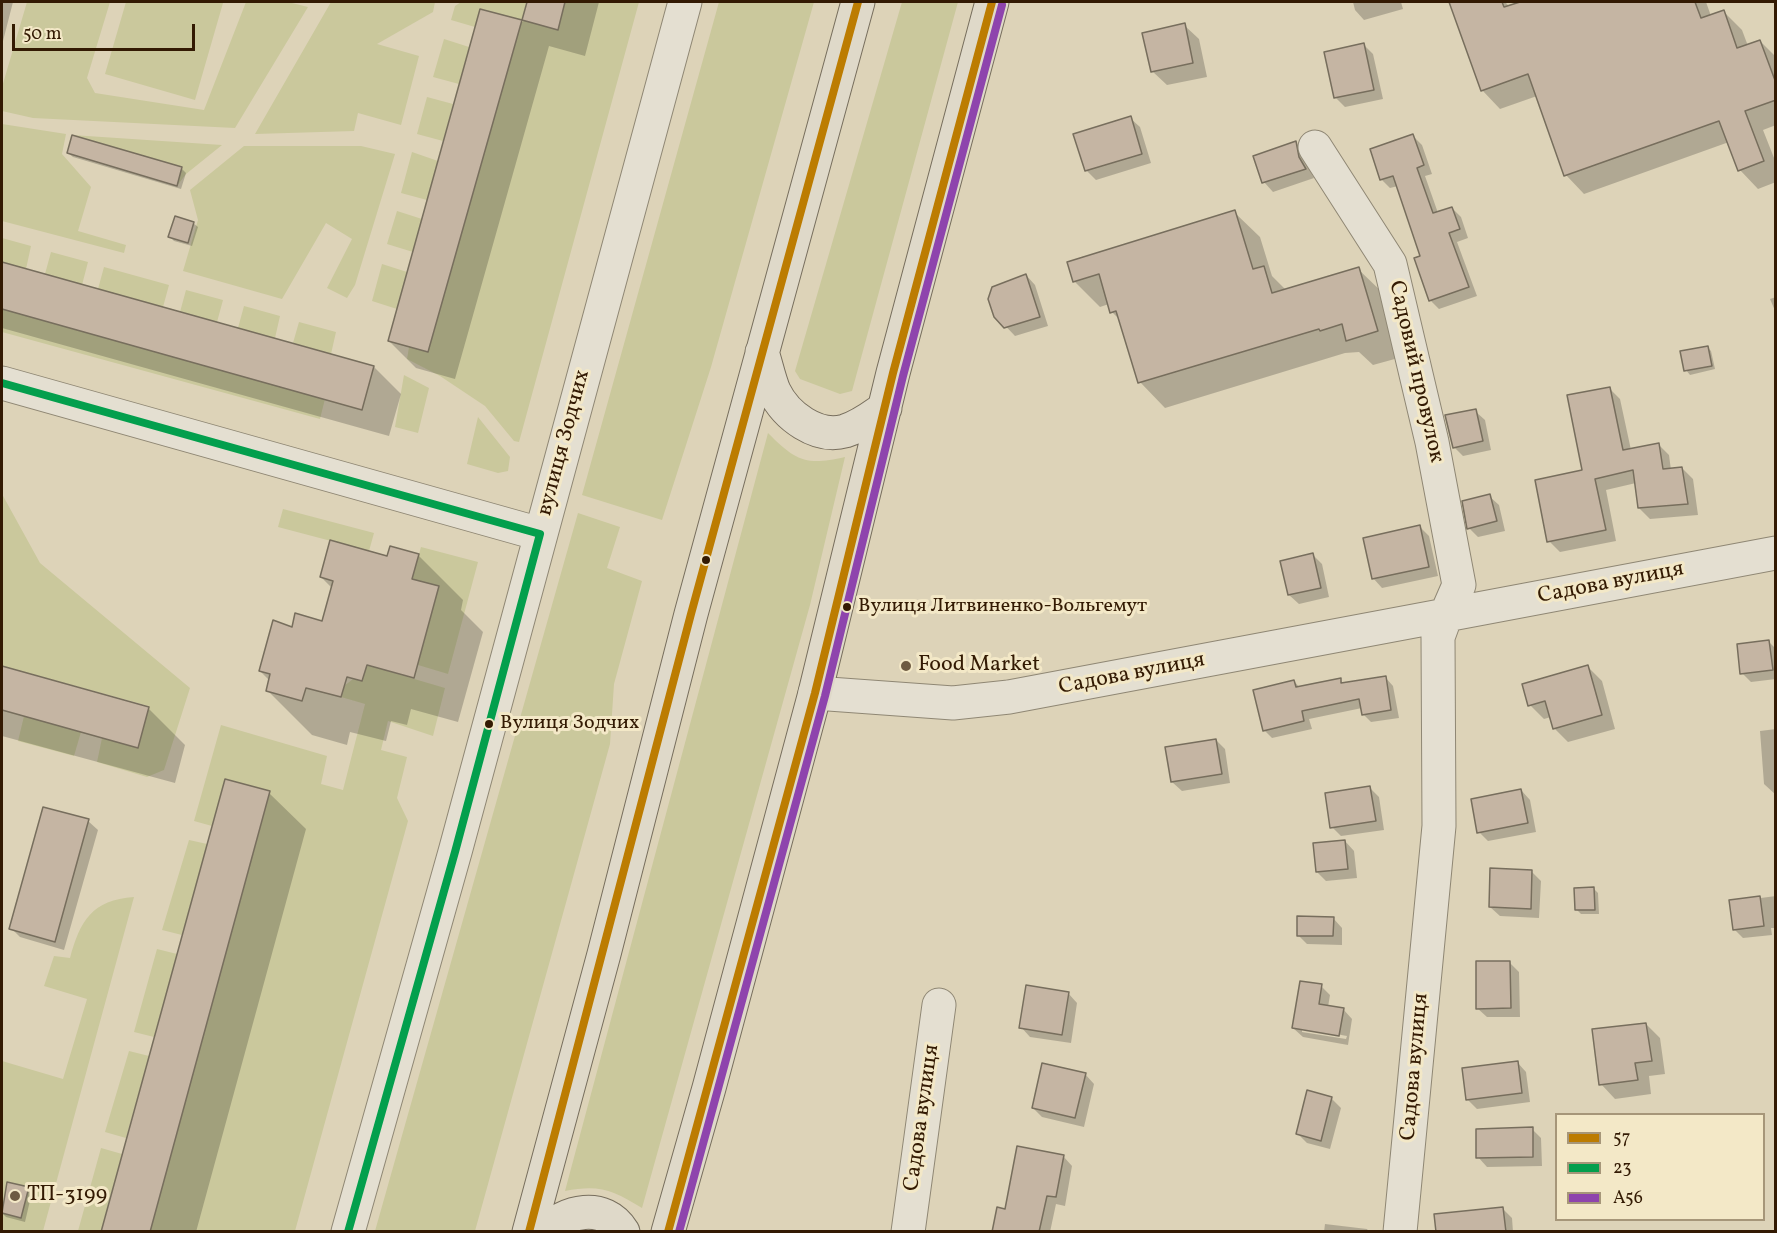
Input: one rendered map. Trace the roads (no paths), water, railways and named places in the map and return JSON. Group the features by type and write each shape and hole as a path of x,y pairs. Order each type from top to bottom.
{"highway":[{"path":"529,1232 762,352 858,2"},
{"path":"668,1232 815,693 885,408 992,2"},
{"path":"762,352 775,392 795,419 820,432 843,432 865,423 885,408"},
{"path":"544,1232 563,1217 585,1211 604,1215 618,1225 622,1232"}],"street":[{"name":"вулиця Зодчих","path":"348,1232 455,852 685,2"},
{"name":"Садовий провулок","path":"1315,147 1390,264 1432,442 1459,585 1446,615"},
{"path":"2,383 540,534"},
{"name":"Садова вулиця","path":"815,693 953,703 1010,697 1776,553"},
{"name":"Садова вулиця","path":"1400,1232 1438,826 1438,638 1446,615"},
{"name":"Садова вулиця","path":"908,1232 939,1005"}],"place":[{"name":"Вулиця Литвиненко-Вольгемут","path":"847,607"},
{"name":"Food Market","path":"906,666"},
{"name":"Вулиця Зодчих","path":"489,724"},
{"name":"ТП-3199","path":"15,1196"}]}
